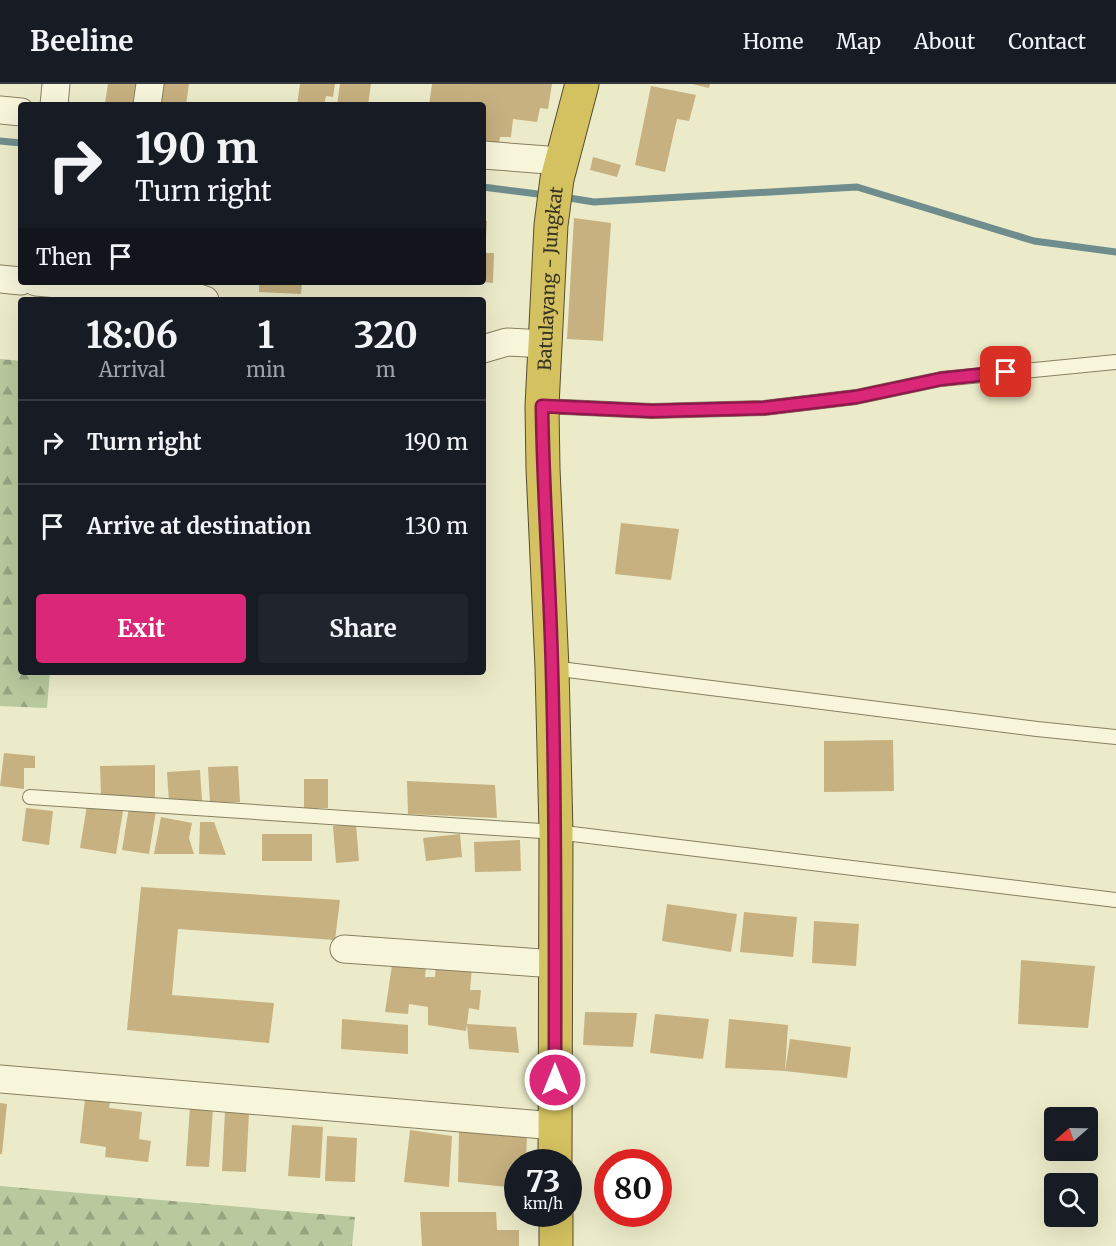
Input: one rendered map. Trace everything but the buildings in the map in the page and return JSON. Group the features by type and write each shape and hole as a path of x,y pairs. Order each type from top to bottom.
{"highway":[{"name":"Batulayang - Jungkat","path":"555,1149 556,832 542,406 551,225 559,170 582,84"},
{"path":"556,1227 556,1246"}],"street":[{"path":"54,102 56,84"},
{"path":"147,102 150,84"},
{"path":"0,110 18,112"},
{"path":"486,156 559,170"},
{"path":"0,279 18,281"},
{"path":"70,285 196,297"},
{"path":"486,348 507,342 545,344"},
{"path":"344,949 555,964"},
{"path":"0,1079 555,1126"}],"lane":[{"path":"542,406 652,411 764,408 856,397 941,379 1116,362"},
{"path":"552,668 1116,737"},
{"path":"30,797 556,832 1116,900"}],"green space":[{"path":"0,359 18,361 18,675 50,675 47,708 0,706"},
{"path":"0,1186 355,1217 352,1246 0,1246"}],"waterway":[{"path":"0,141 18,143"},
{"path":"486,187 546,195"},
{"path":"563,197 594,202 857,187 1034,241 1116,252"}],"route":[{"path":"555,1080 556,832 542,406 652,411 764,408 856,397 941,379 1006,372"}]}
